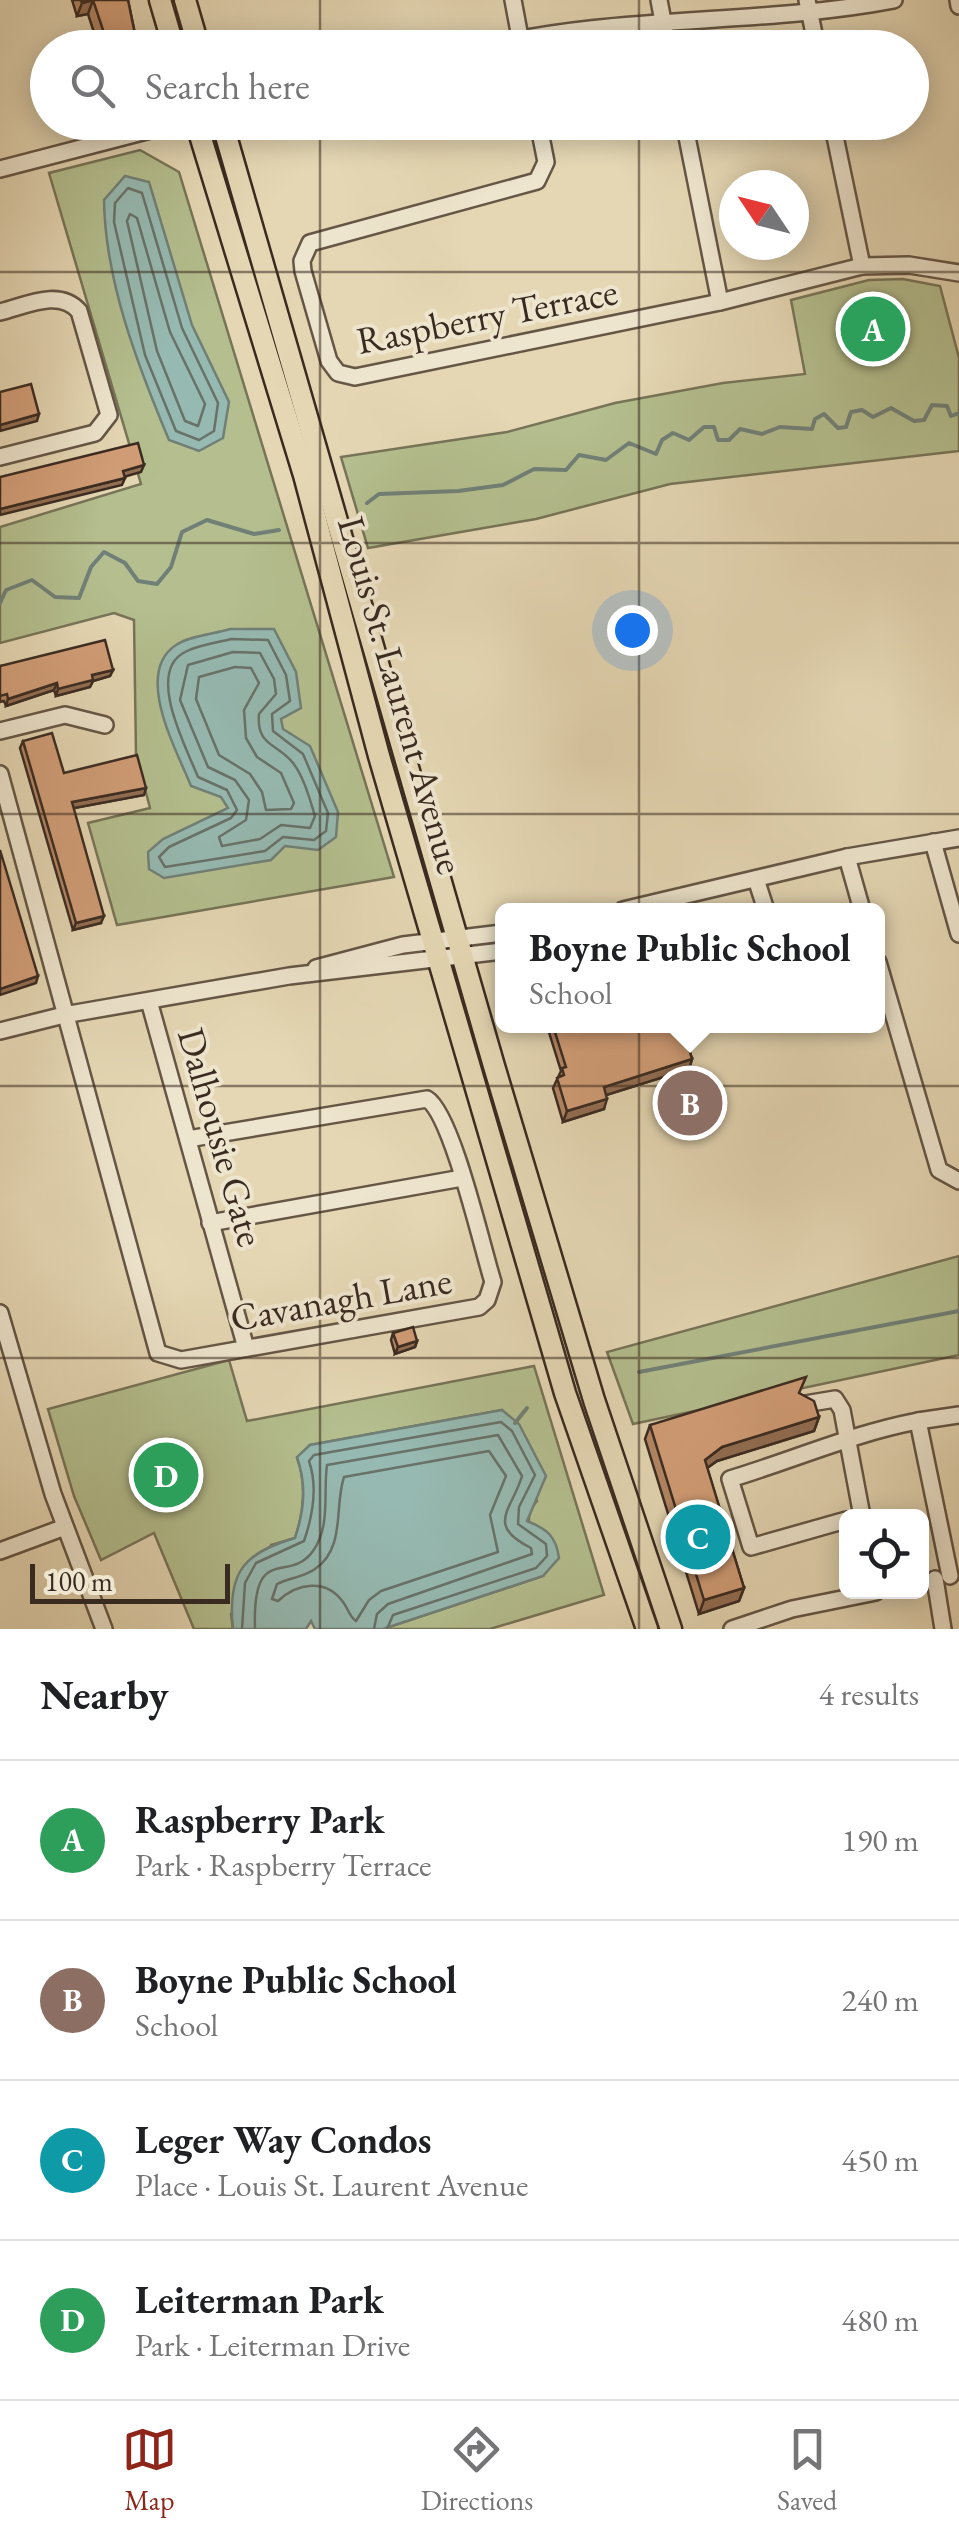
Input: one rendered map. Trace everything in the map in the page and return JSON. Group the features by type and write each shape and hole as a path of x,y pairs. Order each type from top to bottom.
{"main road":[{"path":"160,0 169,30"},
{"path":"185,0 194,30"},
{"name":"Louis St. Laurent Avenue","path":"201,140 304,476 378,756 448,949 672,1629"},
{"name":"Louis St. Laurent Avenue","path":"227,140 565,1393 647,1629"}],"street":[{"path":"513,0 519,30"},
{"path":"659,0 665,30"},
{"path":"630,30 894,0"},
{"path":"1,164 104,140"},
{"name":"Raspberry Terrace","path":"542,140 546,162 537,181 310,243 302,261 332,368 355,377 720,302 862,266 909,265 959,273"},
{"path":"688,140 720,302"},
{"path":"836,140 862,266"},
{"path":"0,312 54,298 72,303 79,310 109,415 95,433 0,457"},
{"path":"0,732 65,715 105,724"},
{"path":"0,774 64,1015"},
{"path":"656,903 847,857 959,838"},
{"path":"932,842 959,934"},
{"path":"847,857 860,903"},
{"path":"756,879 764,903"},
{"path":"708,892 710,903"},
{"path":"448,949 495,935"},
{"path":"0,1031 64,1015 289,976 402,944 495,952"},
{"path":"885,986 939,1170 959,1181"},
{"name":"Dalhousie Gate","path":"149,1001 246,1348"},
{"name":"Cavanagh Lane","path":"64,1015 154,1345 171,1360 478,1308 487,1300 493,1282 443,1114 427,1099 188,1139"},
{"path":"210,1222 462,1178"},
{"path":"0,1313 64,1527 104,1629"},
{"path":"805,1404 835,1399 848,1443 860,1509"},
{"path":"839,1522 751,1547 730,1479 848,1443 868,1430 959,1415"},
{"path":"918,1421 941,1578 943,1629"},
{"path":"0,1551 64,1527"},
{"path":"732,1629 792,1608 839,1599"}],"green space":[{"path":"140,150 179,172 394,877 117,925 88,823 150,808 136,754 134,620 114,613 0,643 0,527 141,484 49,173"},
{"path":"903,279 940,286 959,358 959,451 670,484 536,519 368,548 341,457 507,432 615,403 723,383 805,374 791,300 869,280"},
{"path":"959,1256 959,1355 633,1424 607,1352"},
{"path":"229,1360 247,1421 534,1366 604,1595 490,1629 383,1629 543,1576 529,1527 537,1501 502,1410 310,1445 297,1458 303,1498 295,1538 271,1545 231,1614 233,1629 194,1629 154,1533 101,1560 74,1496 48,1409"}],"water":[{"path":"125,176 149,182 192,325 229,402 223,438 199,451 169,440 135,353 117,292 104,200"},
{"path":"230,629 274,629 296,672 301,708 281,719 283,729 310,746 338,812 336,837 318,850 285,846 271,860 164,878 149,869 148,852 163,839 228,808 221,797 191,786 162,713 158,674 164,658 176,645"},
{"path":"502,1410 519,1424 546,1476 527,1521 549,1534 558,1550 559,1558 543,1576 383,1629 315,1629 311,1621 306,1629 233,1629 233,1593 242,1568 263,1551 295,1538 303,1498 297,1457 310,1445"}],"building":[{"path":"93,0 128,0 134,30 103,30"},
{"path":"878,312 881,324 869,326 866,314"},
{"path":"31,384 39,414 0,425 0,392"},
{"path":"138,443 144,465 123,471 125,478 0,509 0,477"},
{"path":"105,640 113,670 58,689 57,683 8,699 7,694 0,696 0,666"},
{"path":"52,733 64,773 137,755 146,788 72,802 104,916 76,923 23,741"},
{"path":"0,850 38,976 0,989"},
{"path":"555,1033 684,1033 692,1059 604,1087 607,1099 567,1111 557,1078 564,1075 562,1068 566,1067"},
{"path":"413,1327 417,1341 398,1347 393,1333"},
{"path":"806,1377 799,1393 814,1401 819,1417 722,1447 705,1460 744,1588 704,1600 650,1425"}],"waterway":[{"path":"367,503 379,494 503,485 534,469 566,470 579,455 606,460 629,443 656,454 662,440 673,433 689,440 704,427 714,427 718,440 729,440 740,429 762,434 780,427 812,429 815,419 824,414 838,428 846,427 851,412 862,410 873,417 891,408 914,421 924,420 932,405 947,406 951,416 959,413"},
{"path":"0,603 6,590 32,580 55,597 79,598 91,567 104,552 125,563 138,581 157,584 171,567 182,532 207,520 254,534 279,530"},
{"path":"639,1372 959,1311"},
{"path":"515,1423 527,1408"}],"place":[{"name":"Raspberry Park","path":"873,329"},
{"name":"Boyne Public School","path":"690,1103"},
{"name":"Leiterman Park","path":"166,1475"},
{"name":"Leger Way Condos","path":"698,1537"}]}
